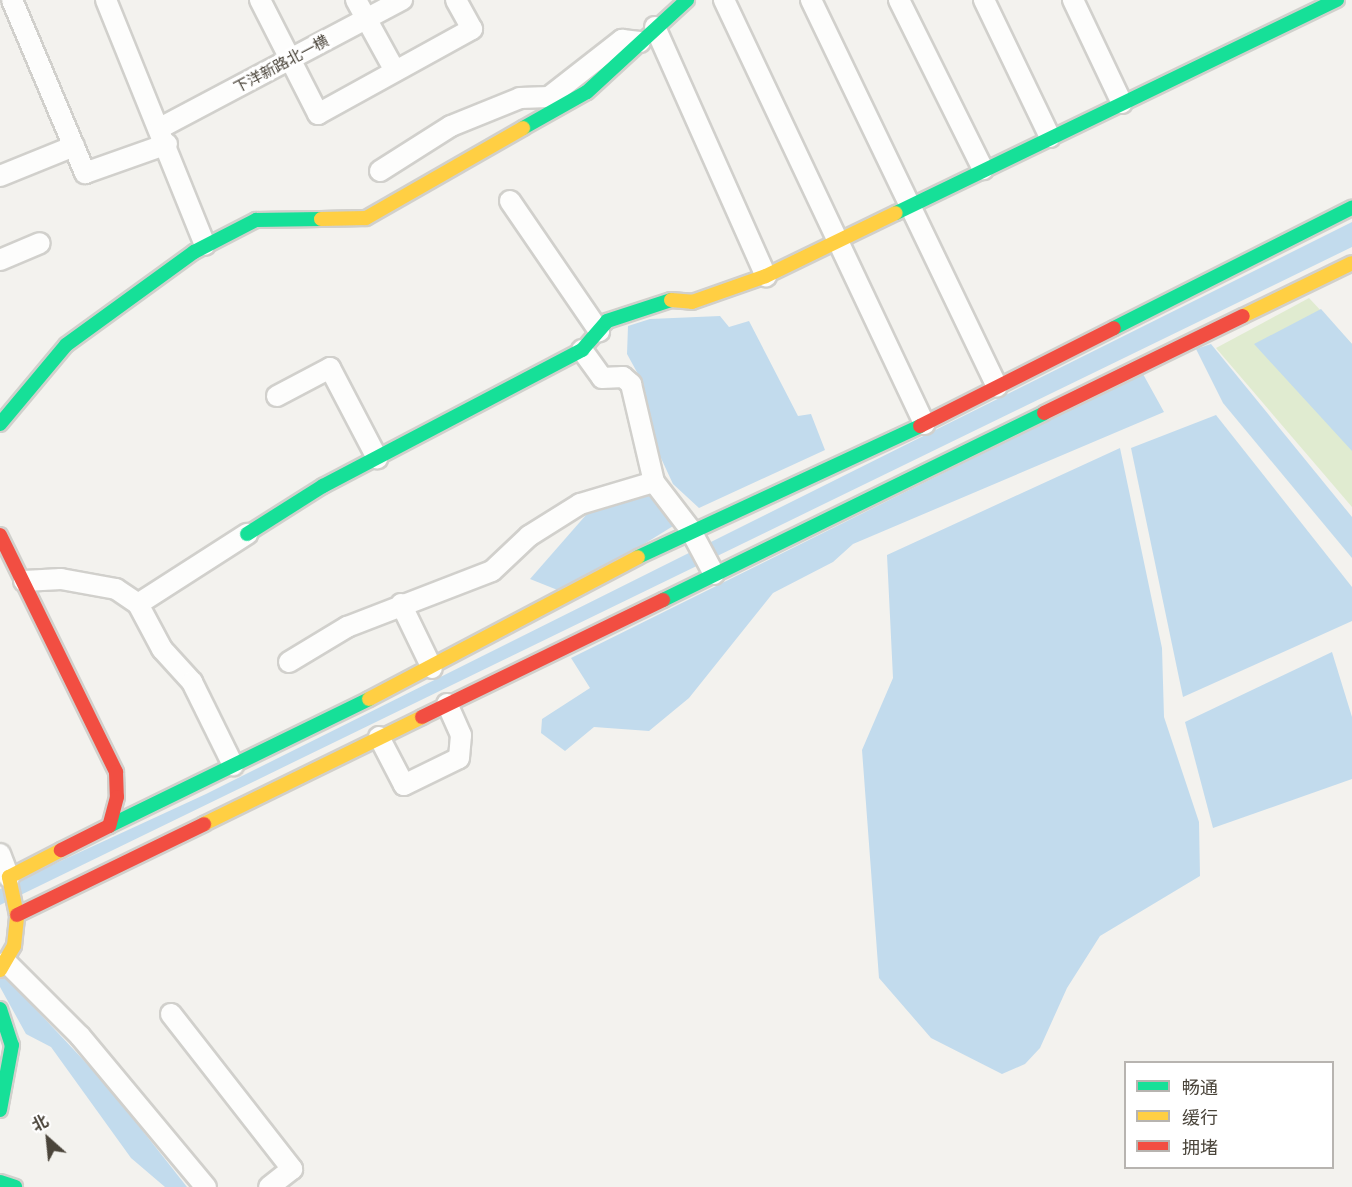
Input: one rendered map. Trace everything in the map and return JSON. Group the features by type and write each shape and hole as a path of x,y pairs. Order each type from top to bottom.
{"street":[{"path":"0,176 74,146 12,0"},
{"path":"106,0 164,136 205,245"},
{"path":"260,0 318,114 472,29 456,0"},
{"path":"356,0 395,71"},
{"name":"下洋新路北一横","path":"74,146 86,173 93,173 164,136 290,59 402,0"},
{"path":"0,424 66,345 205,245 256,220 366,218 587,92 687,0"},
{"path":"724,0 924,424"},
{"path":"812,0 997,387"},
{"path":"899,0 983,169"},
{"path":"984,0 1050,137"},
{"path":"1073,0 1122,103"},
{"path":"138,604 248,534 377,458 582,350 607,321 661,299 692,302 766,276 910,204 1337,0"},
{"path":"655,27 766,276"},
{"path":"380,171 451,126 520,98 549,97 622,40 640,42"},
{"path":"510,201 599,331"},
{"path":"9,877 432,668 690,529 924,424 1352,208"},
{"path":"0,260 40,243"},
{"path":"17,915 1352,263"},
{"path":"582,350 602,378 623,377 631,384 654,482 690,529 714,574"},
{"path":"277,396 330,368 377,458"},
{"path":"289,662 401,604 492,571 529,536 580,504 654,482"},
{"path":"0,535 116,772 109,826"},
{"path":"24,582 83,583 116,590 138,604 162,649 192,682 233,765"},
{"path":"401,604 432,668"},
{"path":"379,737 404,785 459,758 461,735 447,704"},
{"path":"0,854 9,877 17,915 3,966 80,1036 206,1187"},
{"path":"0,1009 12,1045 0,1108"},
{"path":"171,1014 292,1169 268,1187"},
{"path":"0,1182 15,1187"}],"green space":[{"path":"1309,298 1352,344 1352,507 1216,348"}],"water":[{"path":"1352,222 1352,247 0,905 0,889 206,794"},
{"path":"1321,309 1352,344 1352,451 1254,344"},
{"path":"720,316 729,327 749,321 798,416 811,414 825,450 699,508 673,484 660,456 638,374 627,354 628,326 650,319"},
{"path":"1211,344 1352,517 1352,558 1223,403 1196,349"},
{"path":"1143,374 1164,412 853,544 833,562 773,593 689,698 649,731 594,727 565,751 541,733 542,719 590,688 571,658"},
{"path":"1216,415 1352,587 1352,621 1183,697 1131,448"},
{"path":"1120,448 1162,648 1164,717 1199,822 1200,876 1100,936 1067,988 1040,1048 1025,1064 1002,1074 931,1038 879,978 862,750 893,678 887,555"},
{"path":"652,492 678,523 565,593 530,579 593,507"},
{"path":"1332,652 1352,717 1352,779 1213,828 1185,722"},
{"path":"0,959 14,986 105,1083 187,1187 165,1187 131,1158 51,1047 26,1034 0,987"}],"traffic: fast":[{"path":"523,128 587,92 687,0"},
{"path":"896,213 1337,0"},
{"path":"1114,328 1352,208"},
{"path":"0,424 66,345 194,252 256,220 321,219"},
{"path":"247,534 323,486 582,350 607,321 671,300"},
{"path":"663,600 1044,413"},
{"path":"638,557 920,426"},
{"path":"109,826 369,699"},
{"path":"0,1009 12,1045 0,1110"},
{"path":"0,1182 15,1187"}],"traffic: slow":[{"path":"321,219 366,218 523,128"},
{"path":"671,300 692,302 766,276 896,213"},
{"path":"1243,316 1352,263"},
{"path":"369,699 638,557"},
{"path":"204,824 422,717"},
{"path":"0,970 14,946 17,915 9,877 61,850"}],"traffic: jam":[{"path":"1044,413 1243,316"},
{"path":"920,426 1114,328"},
{"path":"0,535 116,772 117,797 109,826 61,850"},
{"path":"422,717 663,600"},
{"path":"17,915 204,824"}]}
